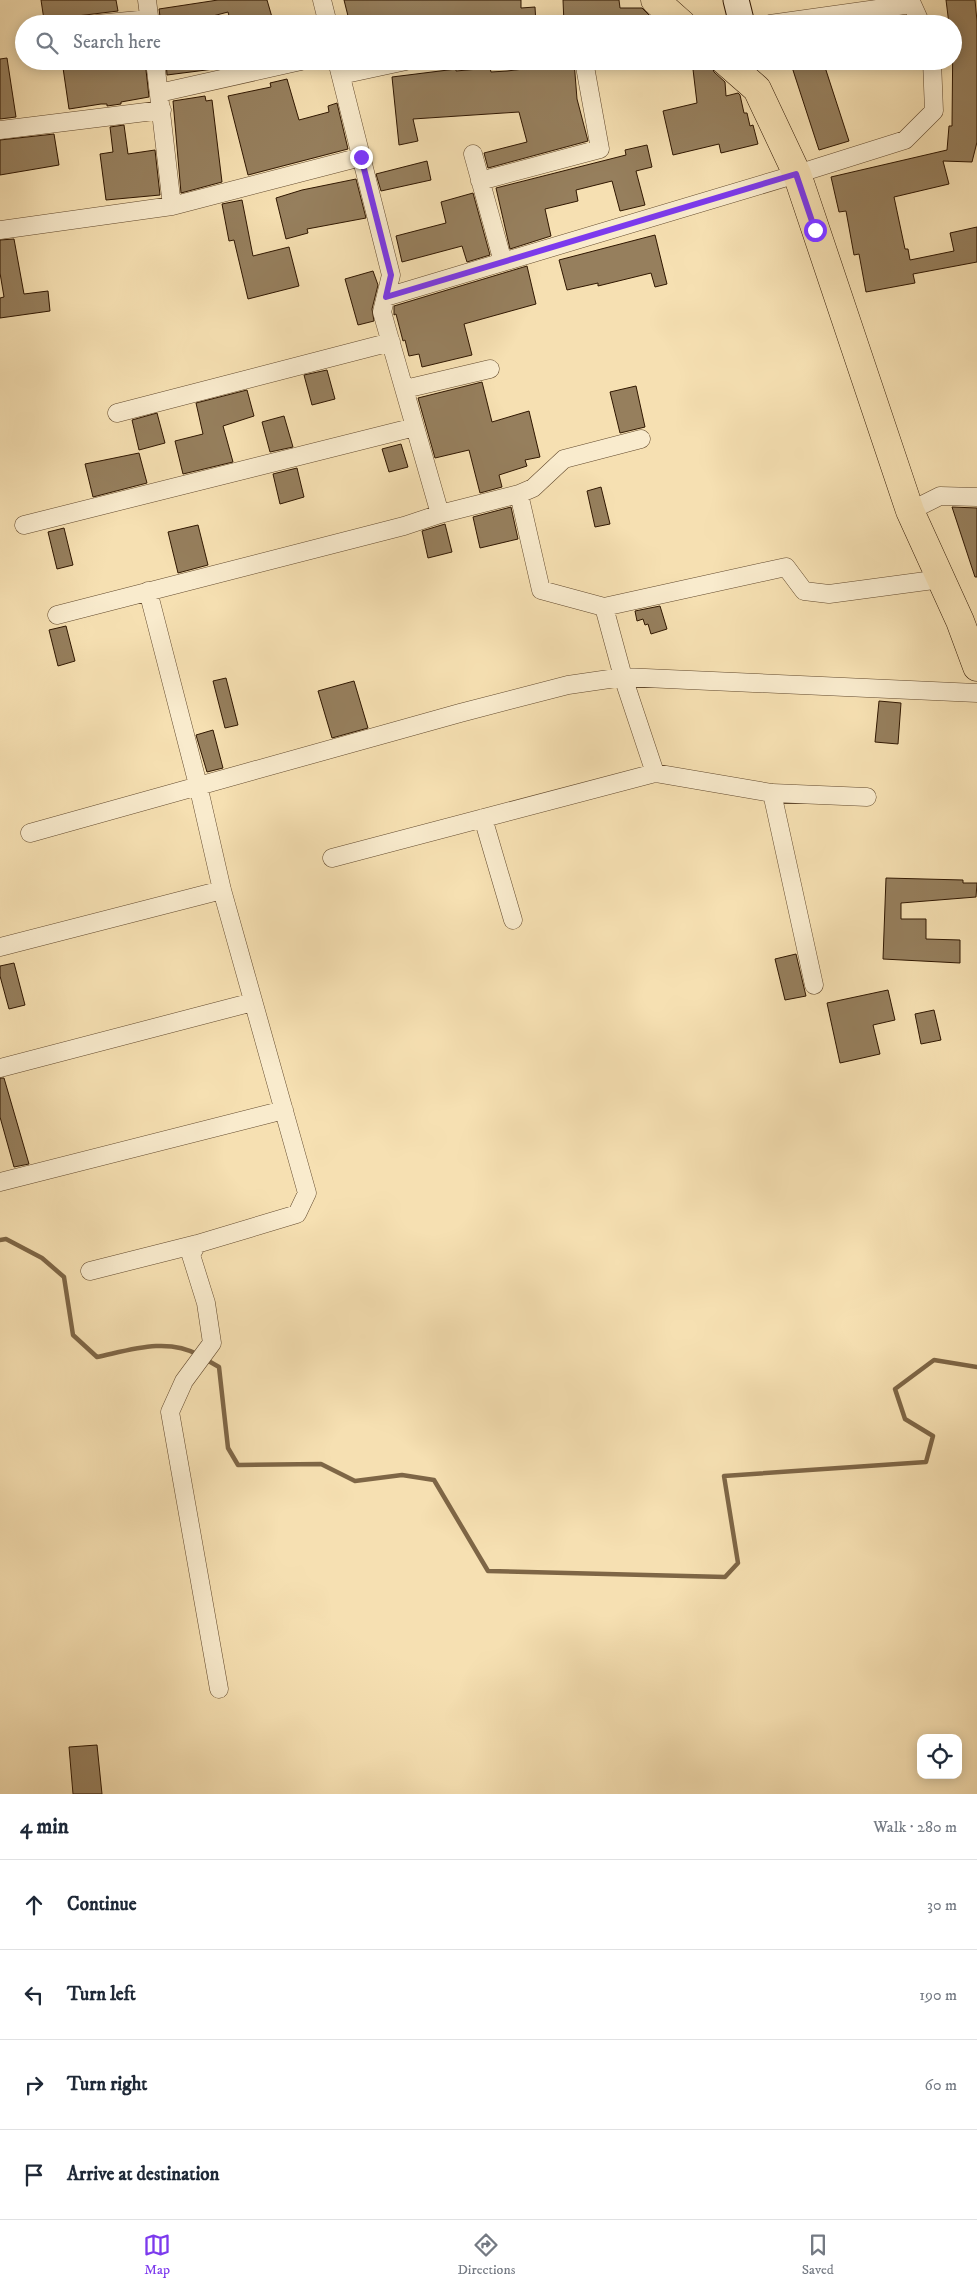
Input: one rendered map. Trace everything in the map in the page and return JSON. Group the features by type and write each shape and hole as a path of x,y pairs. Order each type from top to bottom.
{"main road":[{"path":"655,0 672,15"},
{"path":"735,70 756,89 796,174 910,511 942,579 977,667"}],"street":[{"path":"146,0 149,15"},
{"path":"322,0 326,15"},
{"path":"736,0 740,15"},
{"path":"834,15 912,4 917,15"},
{"path":"156,70 172,206"},
{"path":"0,130 160,101 269,70"},
{"path":"339,70 391,275 382,312 440,514"},
{"path":"480,181 600,149 586,70"},
{"path":"752,70 756,89"},
{"path":"386,297 905,140 934,111 932,70"},
{"path":"473,154 503,262"},
{"path":"0,230 172,206 361,157"},
{"path":"117,413 391,342"},
{"path":"404,389 490,369"},
{"path":"24,525 416,428"},
{"path":"57,615 519,494 533,488 564,459 641,439"},
{"path":"519,494 541,590 604,607 786,567 804,591 829,594 942,579"},
{"path":"910,511 940,496 977,497"},
{"path":"90,1271 197,1244 297,1214 307,1193 222,890 198,786 148,591"},
{"path":"604,607 623,677 655,773"},
{"path":"30,833 568,685 623,677 977,693"},
{"path":"332,858 655,773 772,794 867,797"},
{"path":"772,794 814,985"},
{"path":"483,818 513,920"},
{"path":"0,947 222,890"},
{"path":"0,1068 254,1002"},
{"path":"0,1182 284,1110"},
{"path":"197,1244 192,1255 206,1303 212,1343 192,1367 170,1412 219,1689"}],"building":[{"path":"41,0 116,0 118,11 85,15 43,15"},
{"path":"218,0 267,0 271,15 229,15 228,12 216,15 160,15 159,9"},
{"path":"344,0 521,0 521,8 535,7 535,15 348,15"},
{"path":"563,0 619,0 620,8 642,8 649,15 564,15"},
{"path":"946,0 975,0 977,21 977,142 972,162 943,161 949,184 894,197 905,249 908,249 910,260 954,251 950,233 977,227 977,262 913,274 915,283 866,292 859,254 854,255 846,211 839,212 831,177 947,150 949,126 952,126 953,70 962,70 962,15 948,15"},
{"path":"7,58 16,117 0,119 0,59"},
{"path":"63,70 146,70 149,97 121,102 121,104 107,106 107,104 101,104 69,109"},
{"path":"167,70 206,70 167,75"},
{"path":"448,70 575,70 577,99 588,141 488,168 484,153 527,142 519,112 413,119 418,141 399,145 392,77"},
{"path":"693,70 713,70 725,82 726,96 738,93 740,95 744,113 747,113 750,126 753,125 758,144 721,153 719,144 673,155 663,111 697,103"},
{"path":"793,70 826,70 849,141 819,150"},
{"path":"287,79 299,120 329,112 328,106 337,103 348,149 248,175 228,96 271,87 270,83"},
{"path":"205,96 206,101 212,100 222,182 181,193 173,101"},
{"path":"124,125 128,154 155,150 160,195 106,200 100,154 113,152 110,127"},
{"path":"54,134 59,165 0,175 0,140"},
{"path":"647,145 652,167 636,171 645,205 620,211 612,181 576,190 578,201 545,209 551,236 510,249 496,188 626,155 625,150"},
{"path":"427,161 431,180 381,191 376,174"},
{"path":"356,179 366,218 307,229 308,233 286,239 276,198 302,190"},
{"path":"473,193 490,255 467,262 462,246 402,262 396,236 446,223 441,202"},
{"path":"242,200 253,256 289,247 299,286 248,299 234,240 229,241 222,204"},
{"path":"655,235 667,284 655,287 651,273 598,286 598,283 567,290 559,260"},
{"path":"14,239 24,294 48,291 50,311 0,318 0,298 4,297 0,273 0,240"},
{"path":"527,266 536,304 464,324 472,355 422,367 419,354 409,356 396,314 394,315 394,306"},
{"path":"373,271 378,285 372,309 374,321 358,325 345,279"},
{"path":"327,370 335,399 312,405 304,375"},
{"path":"482,382 492,422 529,411 540,457 525,460 527,466 499,475 502,487 480,493 469,450 435,458 418,398"},
{"path":"636,386 645,427 620,433 610,392"},
{"path":"247,390 254,416 223,426 233,462 183,474 175,441 203,434 196,403"},
{"path":"157,413 165,443 139,450 132,420"},
{"path":"284,416 293,447 270,452 262,422"},
{"path":"401,444 408,467 389,472 382,449"},
{"path":"139,453 147,483 93,497 85,464"},
{"path":"297,468 304,497 280,504 273,474"},
{"path":"601,487 610,524 595,527 587,491"},
{"path":"511,507 518,539 480,548 473,517"},
{"path":"952,507 977,508 977,577 975,577"},
{"path":"445,524 452,552 428,558 422,531"},
{"path":"198,525 208,565 178,573 168,532"},
{"path":"64,528 73,565 57,569 48,532"},
{"path":"660,606 667,629 651,634 648,624 645,625 643,619 637,621 635,611"},
{"path":"66,626 75,661 58,666 49,630"},
{"path":"226,678 238,725 225,728 213,681"},
{"path":"354,681 368,728 332,738 318,691"},
{"path":"879,701 901,703 898,744 875,742"},
{"path":"213,730 223,768 207,772 196,735"},
{"path":"886,878 963,880 963,883 977,883 976,897 901,903 901,919 926,919 926,939 960,940 960,963 883,959"},
{"path":"796,954 806,996 785,1000 775,959"},
{"path":"14,963 25,1005 9,1009 0,976 0,966"},
{"path":"888,990 895,1020 873,1025 880,1054 840,1063 827,1003"},
{"path":"934,1010 941,1040 921,1044 915,1014"},
{"path":"0,1078 4,1078 29,1164 14,1167 0,1117"},
{"path":"97,1745 102,1794 73,1794 69,1747"}],"waterway":[{"path":"0,1240 6,1239 42,1258 64,1277 73,1335 97,1357 161,1346 187,1350 199,1355"},
{"path":"205,1359 219,1367 228,1448 238,1465 321,1464 355,1481 402,1475 434,1480 488,1571 725,1577 738,1563 724,1476 926,1462 933,1436 905,1419 895,1389 934,1360 977,1367"}],"route":[{"path":"361,157 391,275 386,297 796,174 815,230"}]}
